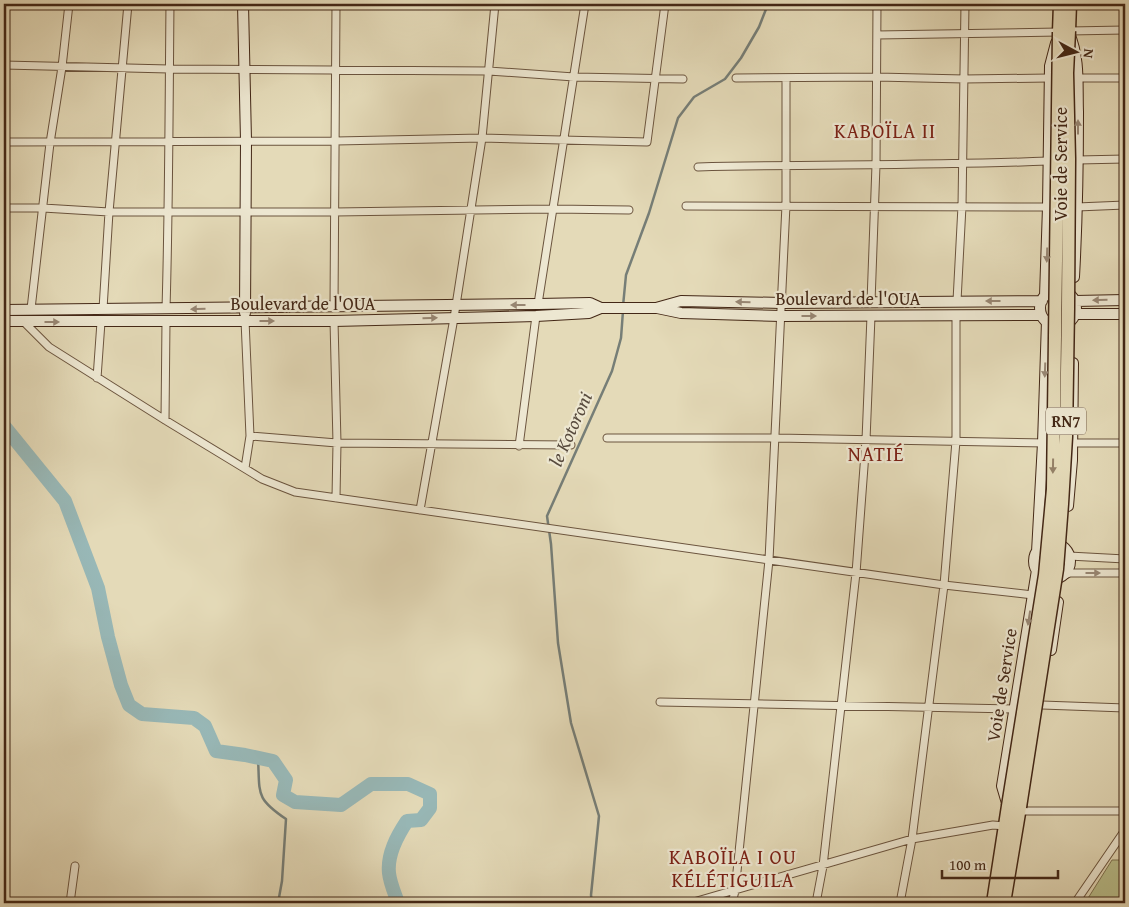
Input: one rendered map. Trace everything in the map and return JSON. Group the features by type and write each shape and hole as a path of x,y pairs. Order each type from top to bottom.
{"highway":[{"name":"RN7","path":"1004,903 1016,808 1056,569 1062,504 1066,437 1069,159 1067,74 1060,4"},
{"name":"RN7","path":"1064,32 1070,4"},
{"name":"RN7","path":"993,903 1004,826 1016,808"}],"main road":[{"path":"243,4 246,141 245,320"},
{"name":"Voie de Service","path":"1064,32 1076,49 1078,160 1074,300"},
{"name":"Voie de Service","path":"1044,299 1048,207 1049,78 1050,66 1064,32"},
{"path":"1062,576 1046,577 1037,570 1035,558 1037,552 1043,443 1044,299 1050,292 1061,290 1067,292 1074,300 1076,306 1074,316 1073,443 1063,547"},
{"path":"4,310 334,307 590,302 600,308 656,308 681,301 782,303 1044,299"},
{"path":"1074,300 1125,300"},
{"name":"Boulevard de l'OUA","path":"4,321 334,321 536,316 589,313 600,308"},
{"name":"Boulevard de l'OUA","path":"656,308 681,313 781,316 956,315 1044,318"},
{"path":"1074,316 1125,314"},
{"path":"1044,318 1053,325 1059,326 1070,322 1074,316"},
{"path":"1016,808 1026,798 1028,790 1062,576 1069,567 1069,556 1063,547 1058,544 1046,544 1037,552"},
{"name":"Voie de Service","path":"1016,808 1002,786 1037,570"}],"street":[{"path":"30,309 69,4"},
{"path":"103,308 109,212 128,4"},
{"path":"166,309 169,211 170,4"},
{"path":"334,307 336,4"},
{"path":"420,510 454,318 482,138 494,4"},
{"path":"538,304 584,4"},
{"path":"4,142 336,141 482,138 648,142 665,4"},
{"path":"871,302 876,165 877,4"},
{"path":"956,301 962,206 965,4"},
{"path":"877,35 1125,30"},
{"path":"4,64 170,69 489,70 574,77 683,79"},
{"path":"736,78 1049,78"},
{"path":"732,903 735,891 769,560 786,205 786,78"},
{"path":"1077,78 1125,78"},
{"path":"1078,160 1125,159"},
{"path":"698,167 786,164 962,164 1048,161"},
{"path":"686,206 874,205 1048,207"},
{"path":"1077,207 1125,205"},
{"path":"4,208 109,212 628,210"},
{"path":"900,903 912,840 944,585 956,442 956,315"},
{"path":"520,446 536,316"},
{"path":"816,903 823,866 856,573 866,440 871,316"},
{"path":"245,320 250,436 245,468"},
{"path":"164,420 166,321"},
{"path":"334,321 337,443 336,498"},
{"path":"24,322 49,348 164,420 262,479 296,492 856,573 1033,595"},
{"path":"97,378 101,322"},
{"path":"250,436 337,443 570,445"},
{"path":"607,438 776,438 1125,443"},
{"path":"1069,556 1125,559"},
{"path":"1062,576 1070,573 1125,573"},
{"path":"660,702 1014,709"},
{"path":"1042,705 1125,708"},
{"path":"1016,808 1125,811"},
{"path":"690,903 912,840 993,825 1004,826"},
{"path":"1075,903 1125,830"},
{"path":"70,903 75,866"}],"green space":[{"path":"1112,860 1123,860 1120,903 1085,903"}],"waterway":[{"name":"le Kotoroni","path":"623,306 626,275 649,213 678,118 694,97 725,79 741,58 759,27 768,4"},
{"name":"le Kotoroni","path":"592,903 591,895 599,816 571,723 558,643 551,544 547,516 612,371 621,338 623,311"},
{"path":"4,426 65,501 98,588 108,637 121,685 129,705 142,714 194,718 205,726 216,751 273,761 286,780 283,795 295,802 341,805 371,784 408,784 430,794 430,808 421,820 407,821 396,839 391,852 389,873 391,885 398,903"},
{"path":"258,758 261,794 269,806 286,819 282,881 278,903"}],"district":[{"name":"KABOÏLA II","path":"885,131"},
{"name":"NATIÉ","path":"876,454"},
{"name":"KABOÏLA I OU KÉLÉTIGUILA","path":"733,868"}]}
